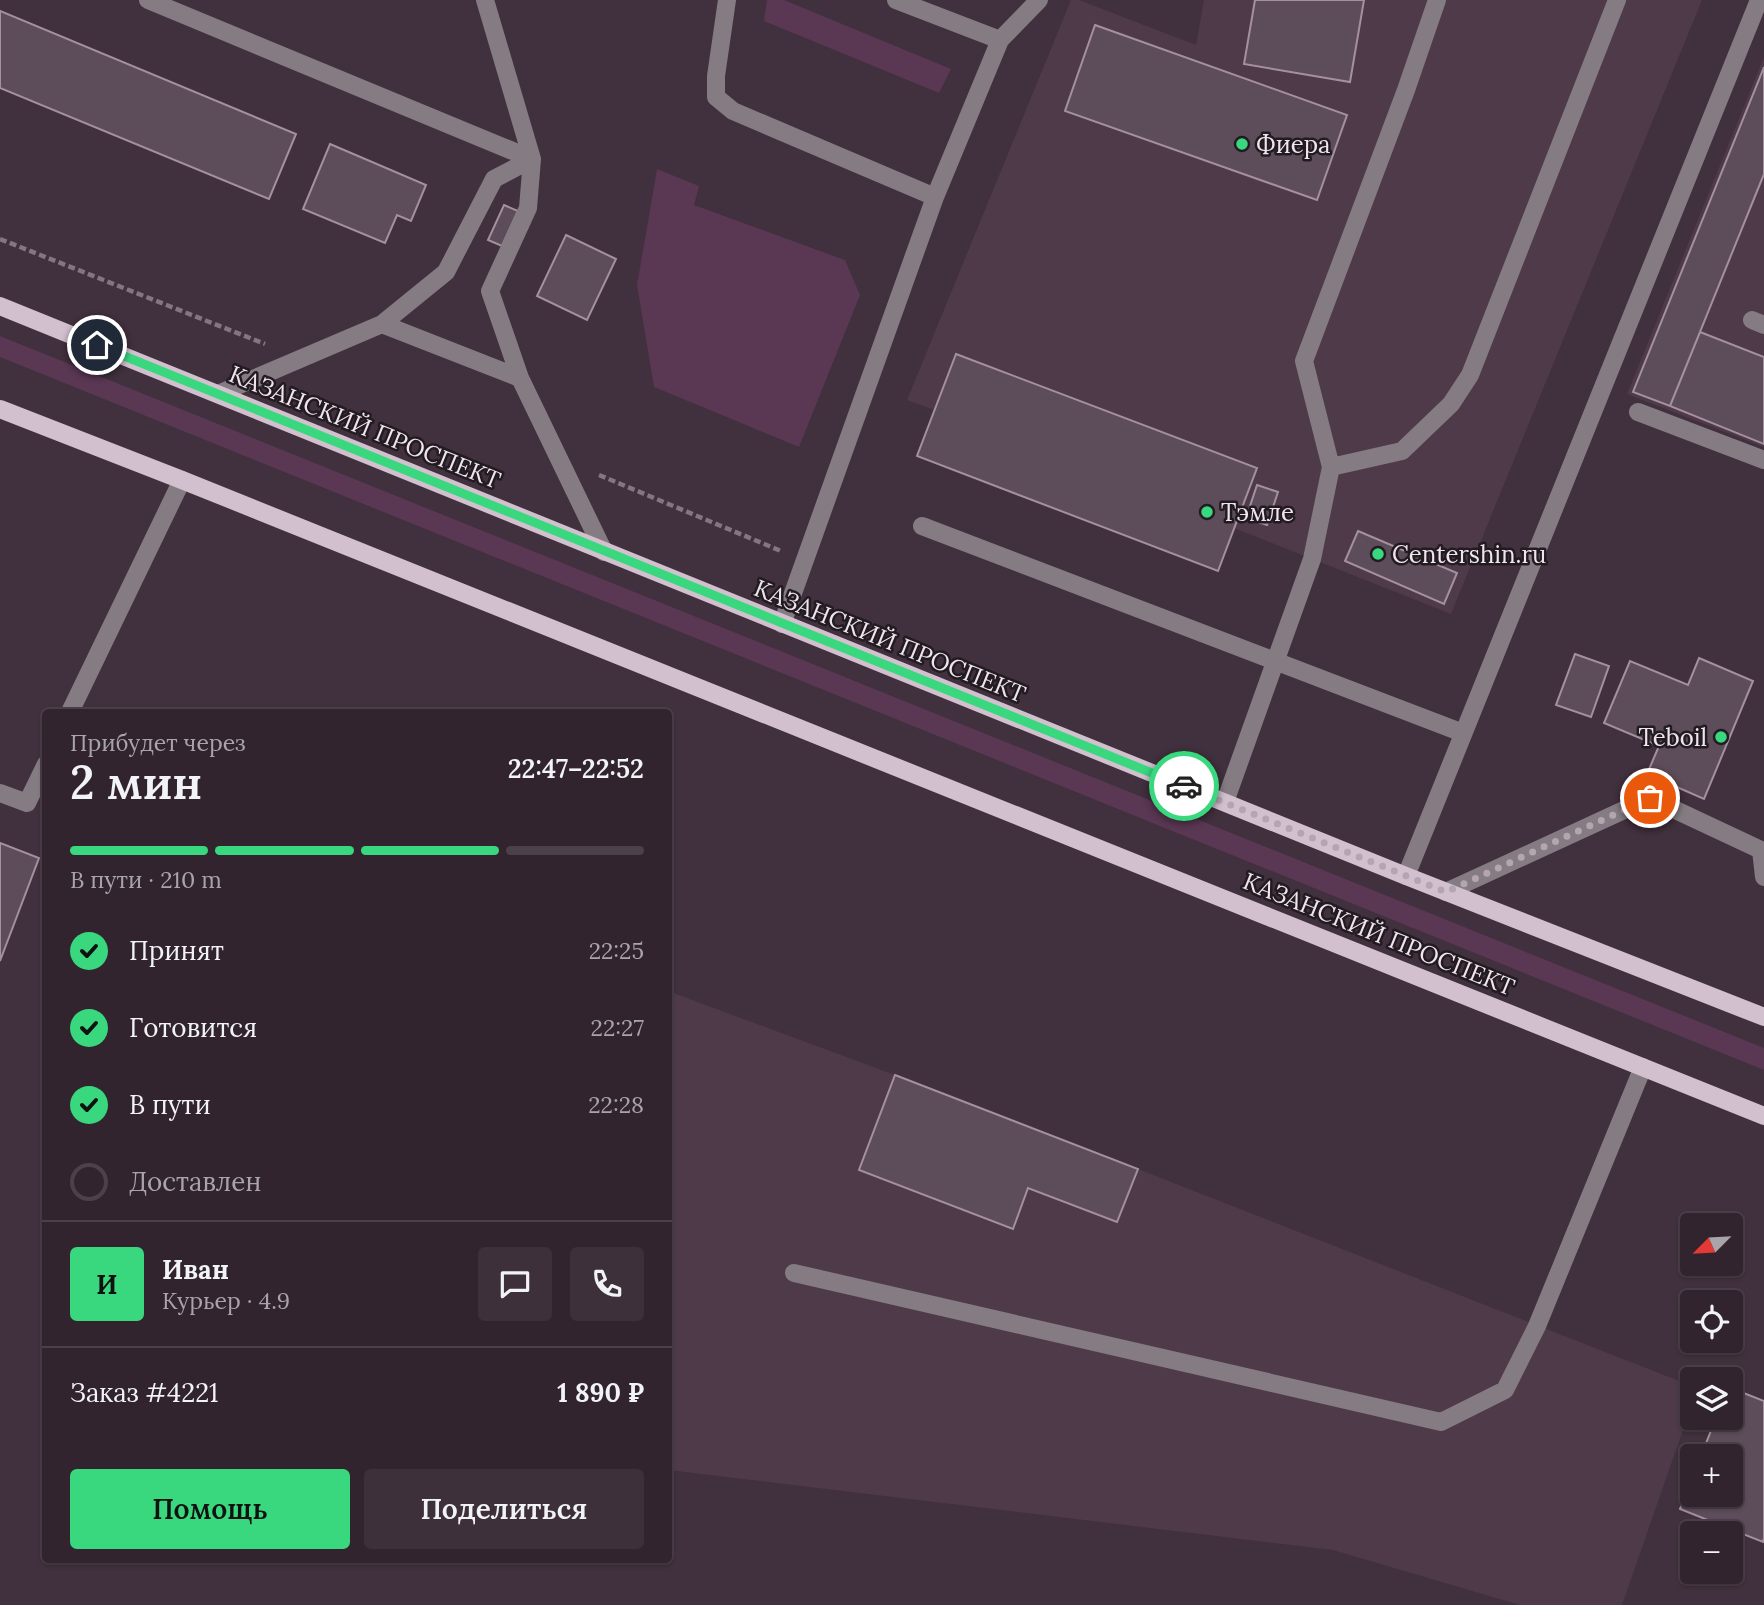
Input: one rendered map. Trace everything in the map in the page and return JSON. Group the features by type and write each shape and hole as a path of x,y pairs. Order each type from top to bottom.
{"main road":[{"name":"КАЗАНСКИЙ ПРОСПЕКТ","path":"0,306 1406,876 1764,1017"},
{"name":"КАЗАНСКИЙ ПРОСПЕКТ","path":"0,409 1764,1116"}],"lane":[{"path":"148,0 532,159"},
{"path":"485,0 532,159 528,208 490,291 520,378 604,552"},
{"path":"727,0 716,76 716,97 733,111 934,197"},
{"path":"896,0 1000,40"},
{"path":"782,624 934,197 1000,40 1039,0"},
{"path":"1225,802 1312,559 1331,467 1304,361 1437,0"},
{"path":"1331,467 1402,451 1451,404 1470,375 1617,0"},
{"path":"1406,876 1759,0"},
{"path":"218,394 382,324 446,272 495,179 532,159"},
{"path":"382,324 520,378"},
{"path":"1638,412 1764,460"},
{"path":"72,709 182,480"},
{"path":"922,526 1463,733"},
{"path":"0,793 27,803 42,772"},
{"path":"1446,892 1650,798 1761,850 1764,877"},
{"path":"794,1273 1441,1422 1505,1390 1537,1326 1643,1067"}],"path":[{"path":"0,239 302,359"},
{"path":"559,459 805,561"}],"shaded area":[{"path":"767,0 784,0 951,69 939,93 764,21"},
{"path":"1071,0 1079,0 1196,45 1204,0 1702,0 1451,614 1234,528 1257,467 956,354 934,410 907,400"},
{"path":"1764,57 1764,447 1627,394"},
{"path":"657,169 699,186 694,205 845,260 860,295 799,447 654,387 637,285"},
{"path":"0,336 1764,1048 1764,1070 0,357"},
{"path":"672,992 895,1075 1680,1381 1680,1430 1683,1430 1622,1605 1520,1605 1333,1550 672,1470"}],"building":[{"path":"1255,0 1364,0 1350,82 1244,64"},
{"path":"0,11 296,134 269,199 0,88"},
{"path":"1095,25 1347,115 1317,200 1065,111"},
{"path":"1764,67 1764,174 1670,406 1633,392"},
{"path":"330,144 426,185 411,221 397,215 385,243 303,209"},
{"path":"504,205 518,211 502,246 488,240"},
{"path":"566,235 616,259 587,320 537,296"},
{"path":"1700,332 1764,357 1764,444 1670,406"},
{"path":"956,354 1257,468 1218,571 917,456"},
{"path":"1257,485 1278,492 1267,525 1246,518"},
{"path":"1358,531 1457,573 1444,604 1345,561"},
{"path":"1575,654 1609,666 1591,717 1556,705"},
{"path":"1699,658 1753,681 1704,799 1647,774 1659,746 1604,723 1630,661 1688,685"},
{"path":"0,843 39,858 0,961"},
{"path":"895,1075 1138,1169 1117,1222 1028,1188 1013,1229 859,1170"},
{"path":"1743,1393 1764,1401 1763,1542 1743,1534 1743,1521 1710,1521 1680,1509 1743,1507 1743,1444 1706,1444 1711,1430 1743,1430"}],"way so far":[{"path":"1184,786 1446,892 1650,798"}],"place":[{"name":"Фиера","path":"1242,144"},
{"name":"Тэмле","path":"1207,512"},
{"name":"Centershin.ru","path":"1378,554"},
{"name":"Teboil","path":"1721,737"}],"route":[{"path":"97,345 1184,786"}]}
